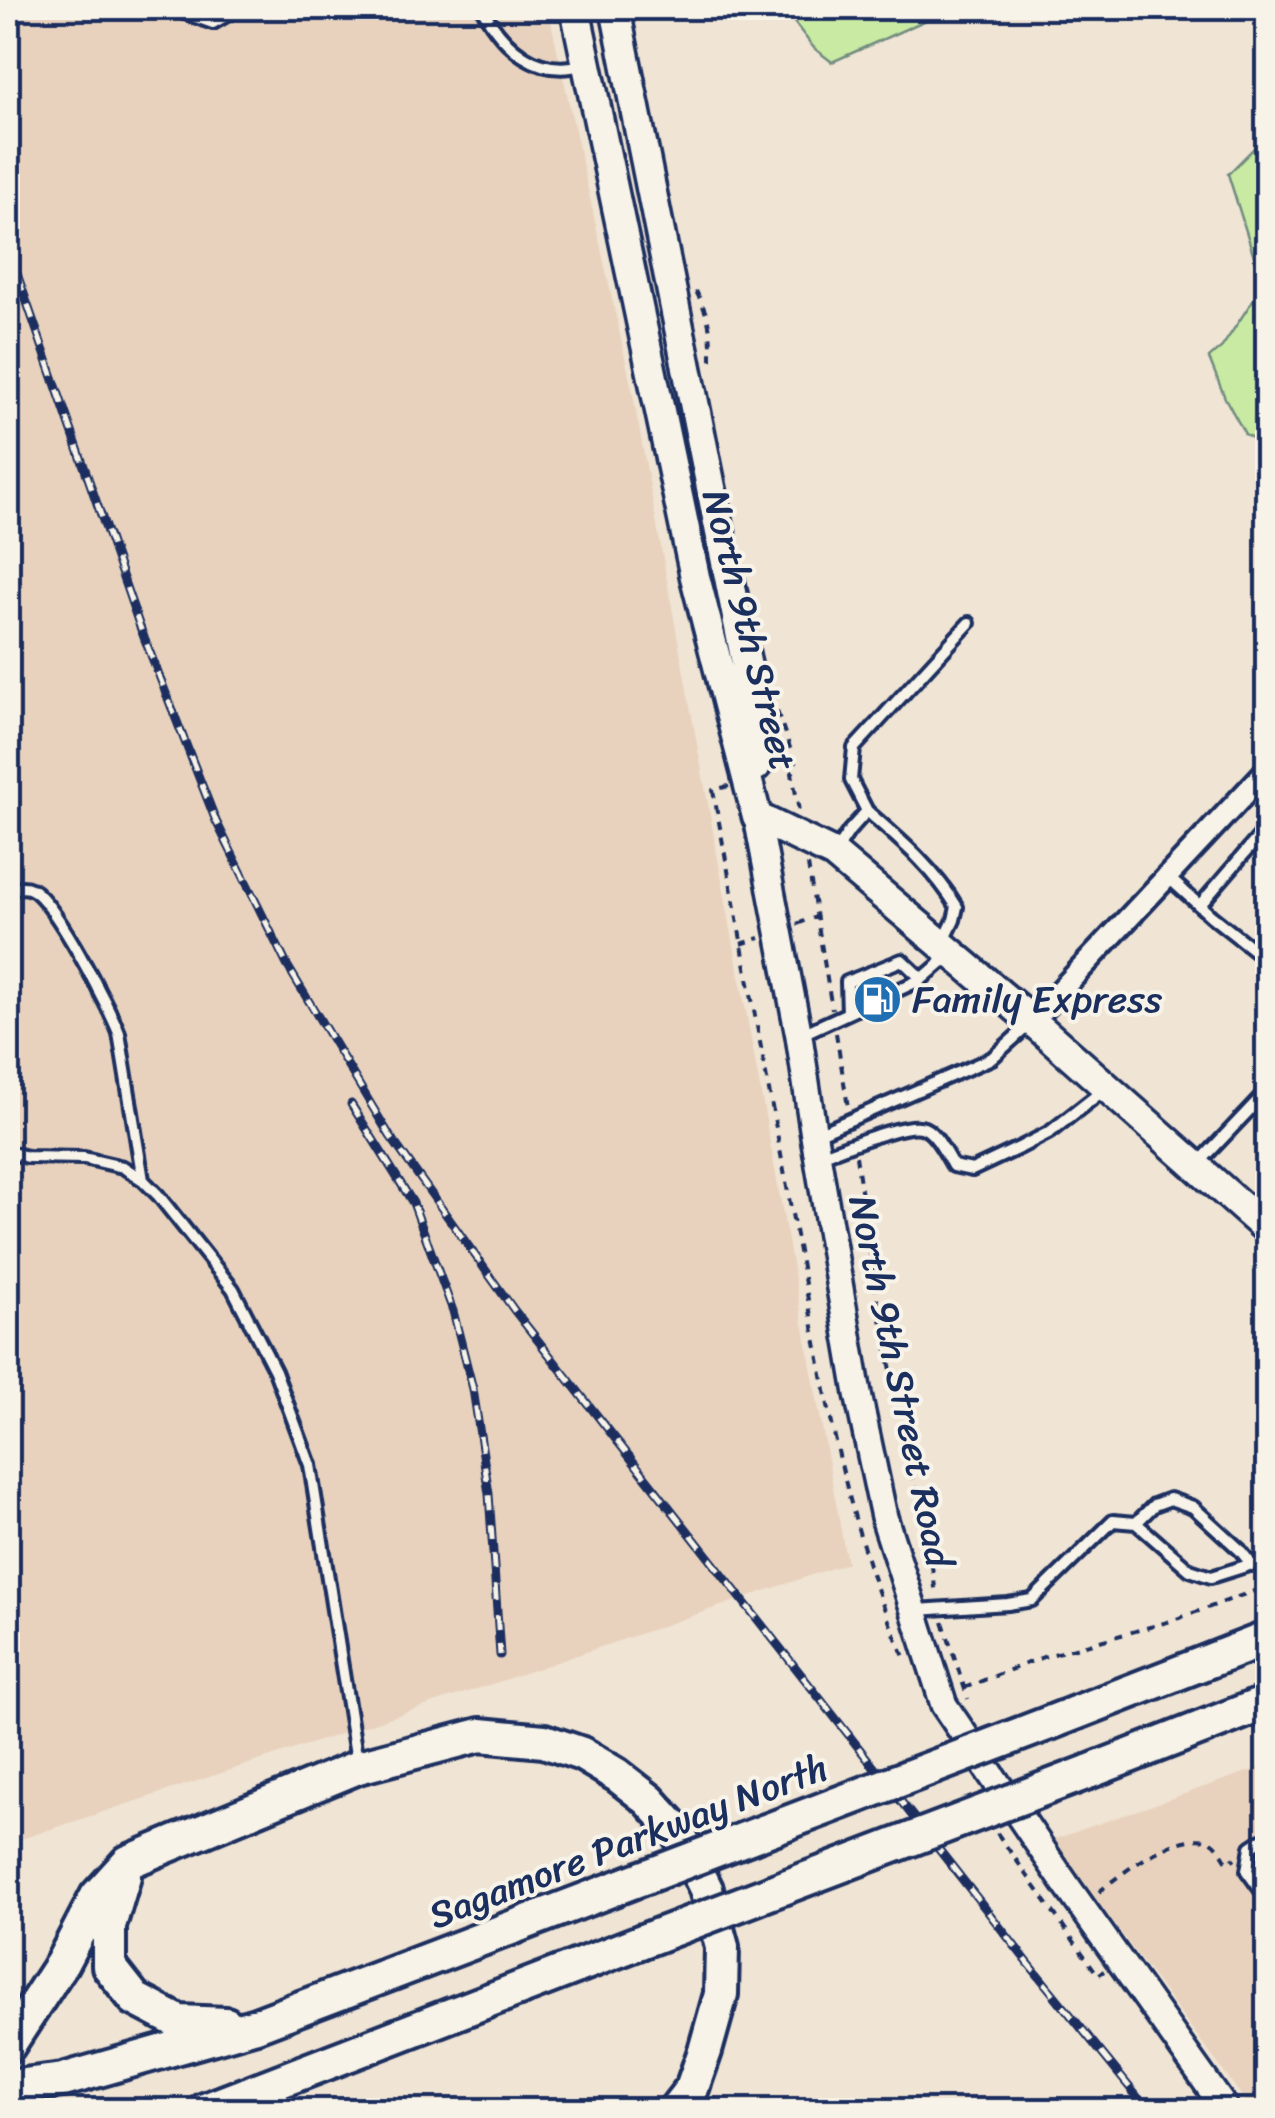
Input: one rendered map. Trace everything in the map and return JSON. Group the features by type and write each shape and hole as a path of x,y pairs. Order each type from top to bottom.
{"highway":[{"name":"Sagamore Parkway North","path":"8,2087 63,2080 256,2025 1268,1638"},
{"path":"205,2110 1268,1702"},
{"path":"8,2046 62,1963 97,1896 128,1862 358,1767 480,1734 544,1741 582,1754 618,1775 649,1800 678,1832 706,1889 722,1947 721,1994 706,2051 692,2088 675,2110"},
{"path":"128,1862 109,1926 109,1966 135,1999 179,2022 256,2025"}],"main road":[{"name":"North 9th Street","path":"575,8 694,577 757,817"},
{"name":"North 9th Street","path":"614,8 753,696 757,817"},
{"path":"757,817 834,854 1032,1021 1268,1230"}],"street":[{"path":"1032,1021 1268,769"},
{"name":"North 9th Street Road","path":"757,817 800,1036 858,1394 884,1517 944,1705 1226,2110"}],"lane":[{"path":"171,8 214,23 239,8"},
{"path":"482,8 506,41 529,61 550,69 568,70 587,64"},
{"path":"800,1036 922,979 946,950 956,907 930,869 867,812 851,780 854,748 969,623"},
{"path":"834,854 867,812"},
{"path":"1200,905 1268,826"},
{"path":"1168,877 1268,961"},
{"path":"8,890 30,888 48,904 110,1010 118,1033 142,1180"},
{"path":"848,1013 847,982 902,960 922,979"},
{"path":"815,1146 867,1111 992,1058 1032,1021"},
{"path":"815,1146 854,1145 901,1127 922,1126 932,1134 953,1166 972,1170 1050,1132 1106,1088"},
{"path":"1196,1166 1268,1090"},
{"path":"8,1152 28,1157 84,1158 123,1167 158,1196 233,1289 275,1371 310,1465 358,1767"},
{"path":"1136,1524 1154,1506 1170,1498 1193,1508 1252,1565"},
{"path":"912,1610 1032,1600 1113,1521 1136,1524 1190,1570 1211,1578 1268,1559"},
{"path":"1268,1836 1250,1848 1246,1870 1268,1900"}],"path":[{"path":"816,917 850,1120"},
{"path":"854,1145 877,1299 912,1482 926,1525 940,1608 972,1711"},
{"path":"964,1688 1032,1661 1171,1621 1268,1586"},
{"path":"1096,1895 1157,1851 1176,1843 1211,1841 1228,1863 1235,1859 1236,1852 1250,1851"}],"shaded area":[{"path":"8,8 548,8 632,389 847,1563 15,1841 8,1825"},
{"path":"1267,1765 1267,2110 1252,2110 1052,1840"}],"green space":[{"path":"783,8 953,8 832,62 814,48"},
{"path":"1267,135 1267,446 1245,434 1209,358 1222,347 1263,285 1228,174"}],"railway":[{"path":"8,248 140,627 216,821 287,965 390,1136 514,1310 1148,2110"},
{"path":"351,1104 413,1203 453,1311 473,1389 489,1494 500,1655"}],"place":[{"name":"Family Express","path":"877,999"}]}
